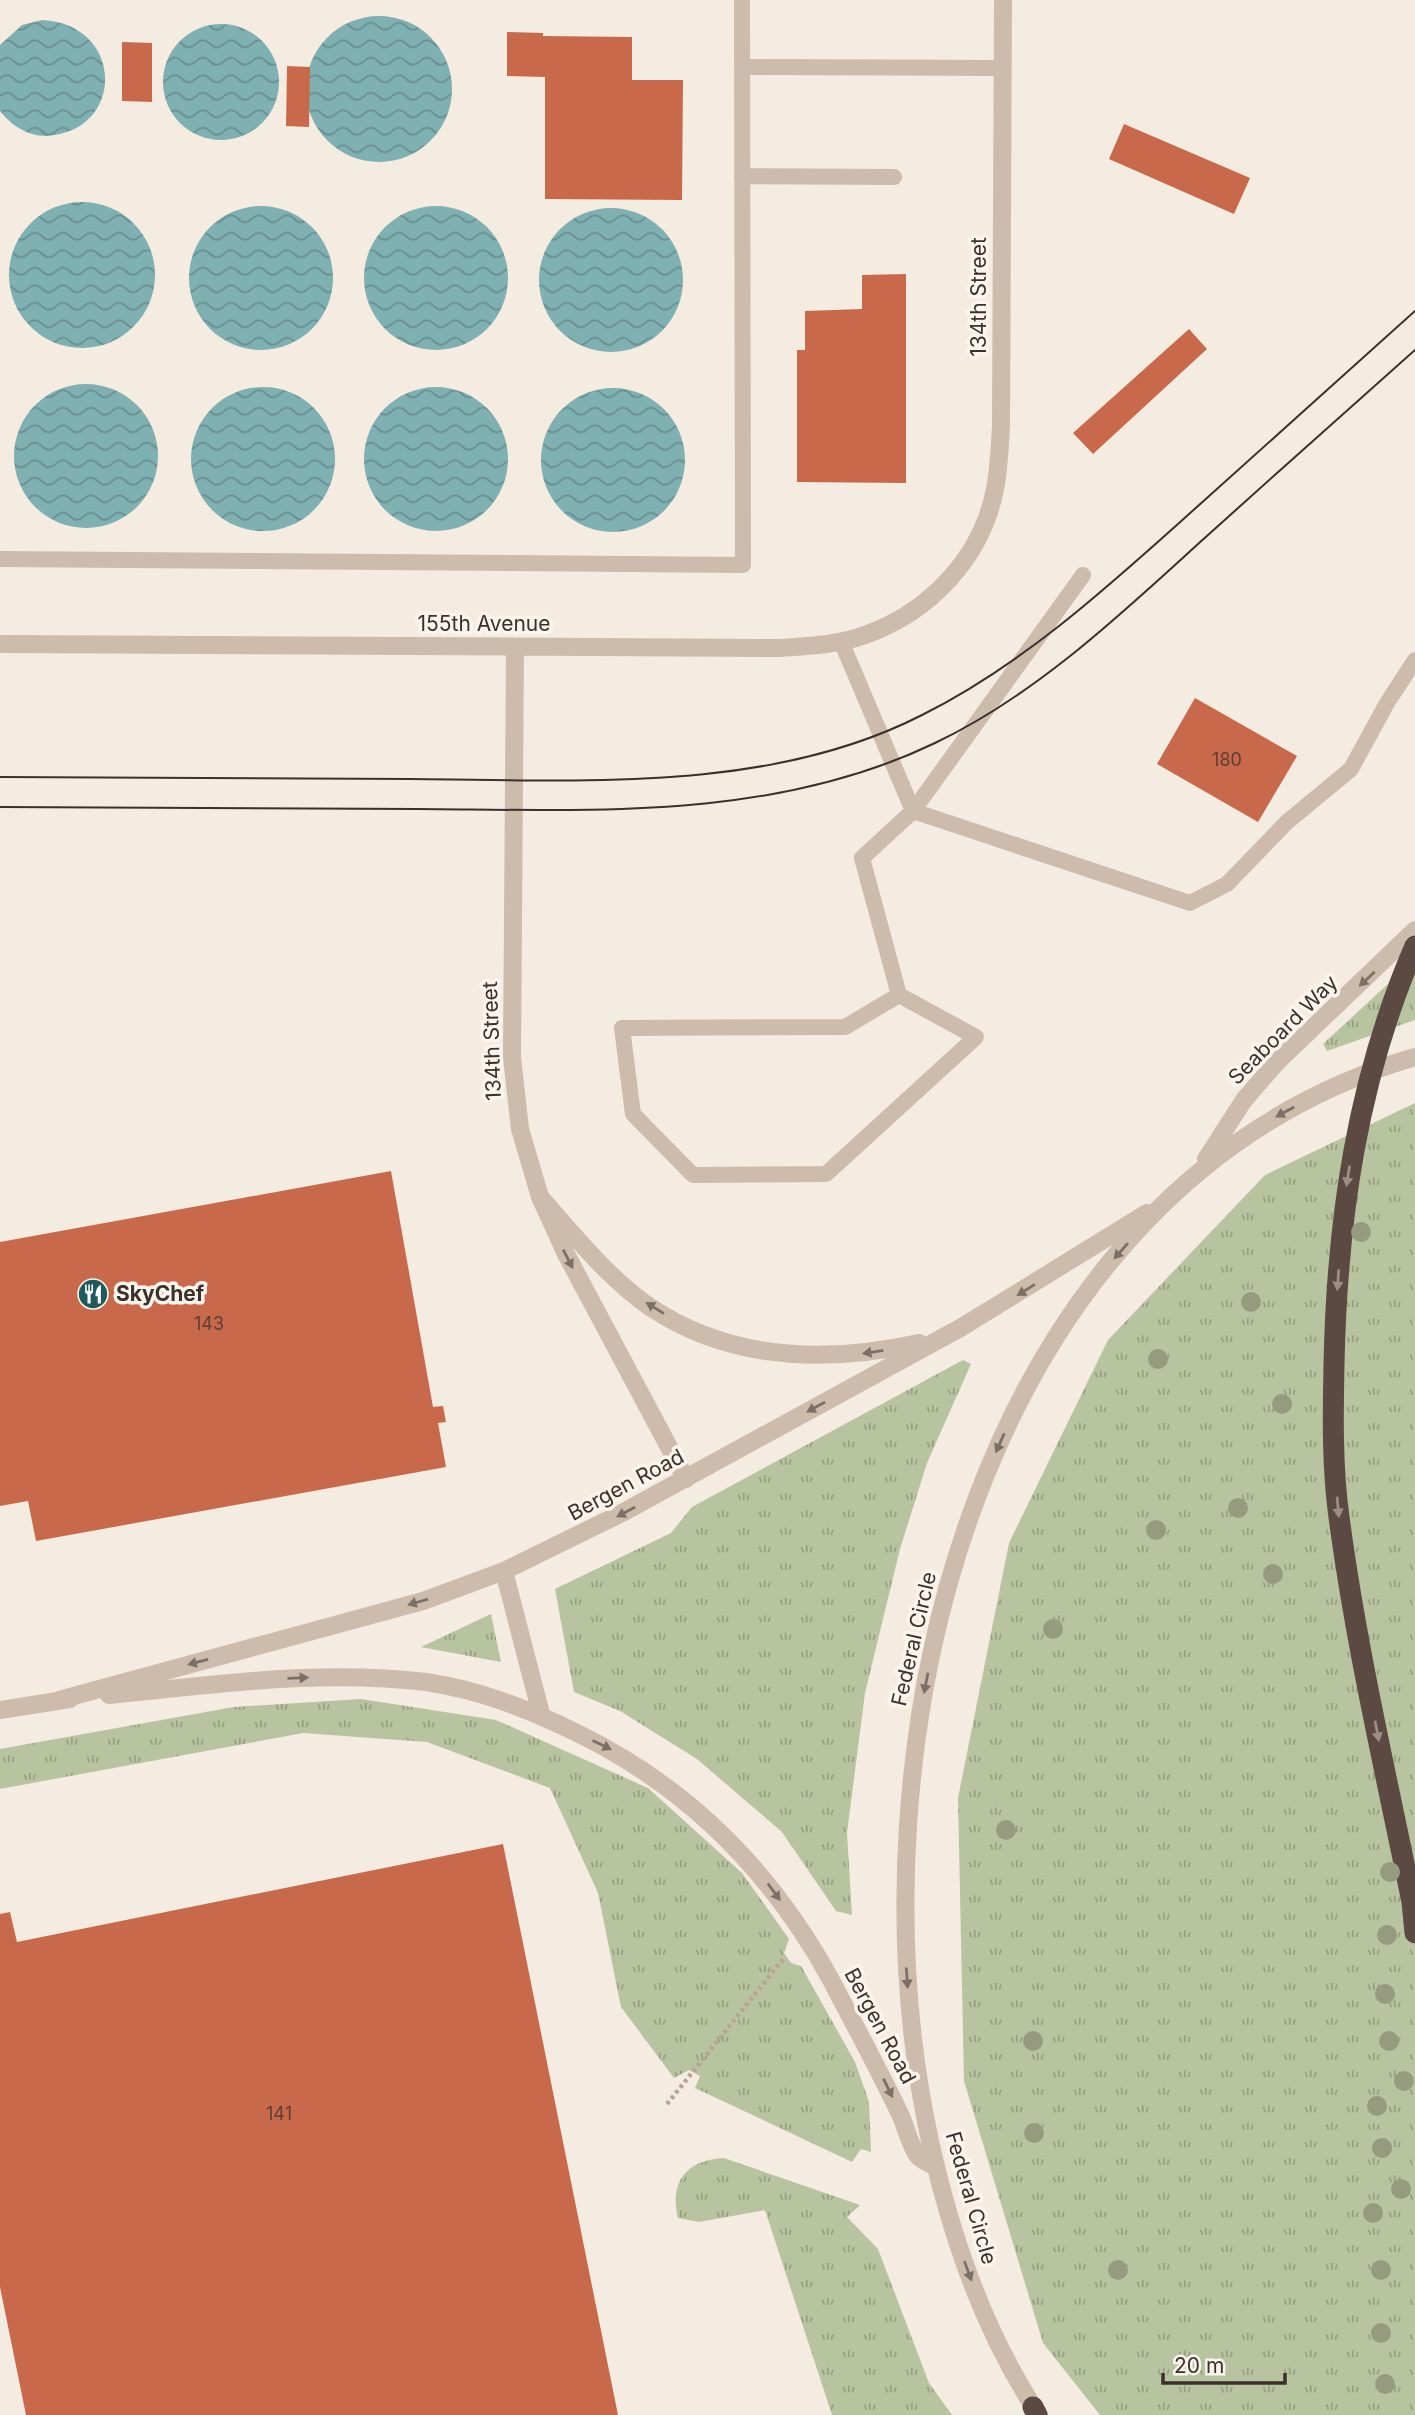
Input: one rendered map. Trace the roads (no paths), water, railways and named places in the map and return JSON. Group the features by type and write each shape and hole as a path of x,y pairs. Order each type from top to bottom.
{"highway":[{"path":"1415,946 1365,1092 1343,1212 1333,1392 1338,1517 1412,1902 1415,1933"}],"street":[{"name":"134th Street","path":"949,580 967,558 979,536 995,489 999,462 1003,0"},
{"name":"155th Avenue","path":"0,644 750,649 841,642 864,635 909,614 949,580"},
{"name":"134th Street","path":"515,647 513,1087 520,1129 540,1197 566,1254 686,1479"},
{"name":"Seaboard Way","path":"1197,1174 1244,1100 1415,930"},
{"name":"Federal Circle","path":"1036,2412 981,2305 936,2167 915,2053 907,1978 905,1897 909,1795 932,1647 963,1542 988,1471 1034,1375 1097,1280 1166,1200 1260,1126 1354,1078 1415,1057"},
{"path":"540,1197 631,1291 675,1321 710,1335 757,1349 835,1357 940,1339"},
{"name":"Bergen Road","path":"59,1700 412,1604 503,1571 585,1533 686,1479 1008,1301 1166,1200"},
{"path":"503,1571 541,1714"},
{"name":"Bergen Road","path":"0,1710 59,1700 295,1678 364,1678 428,1683 467,1690 541,1714 609,1748 665,1785 720,1830 760,1874 787,1909 830,1978 886,2085 918,2157 936,2167"}],"lane":[{"path":"0,559 743,565 742,0"},
{"path":"742,67 1002,68"},
{"path":"742,176 894,177"},
{"path":"899,996 845,1027 622,1028 633,1114 693,1175 826,1174 976,1037 899,996 862,858 913,811 1083,575"},
{"path":"841,642 913,811 1190,903 1227,884 1287,822 1351,769 1387,703 1415,660"}],"water":[{"path":"379,16 407,22 430,38 446,61 452,89 446,117 430,140 407,156 379,162 351,156 328,140 312,117 306,89 312,61 328,38 351,22"},
{"path":"42,20 69,26 89,39 101,57 105,78 102,99 91,117 72,130 46,136 20,129 0,111 0,45 22,25"},
{"path":"221,24 243,28 262,41 275,60 279,82 275,104 262,123 243,136 221,140 199,136 180,123 167,104 163,82 167,60 180,41 199,28"},
{"path":"82,202 110,208 133,224 149,247 155,275 149,303 133,326 110,342 82,348 54,342 31,326 15,303 9,275 15,247 31,224 54,208"},
{"path":"261,206 289,211 312,227 328,250 333,278 328,306 312,329 289,345 261,350 233,345 210,329 194,306 189,278 194,250 210,227 233,211"},
{"path":"436,206 464,211 487,227 503,250 508,278 503,306 487,329 464,345 436,350 408,345 385,329 369,306 364,278 369,250 385,227 408,211"},
{"path":"611,208 639,213 662,229 678,252 683,280 678,308 662,331 639,347 611,352 583,347 560,331 544,308 539,280 544,252 560,229 583,213"},
{"path":"86,384 114,389 137,405 153,428 158,456 153,484 137,507 114,523 86,528 58,523 35,507 19,484 14,456 19,428 35,405 58,389"},
{"path":"263,387 291,392 314,408 330,431 335,459 330,487 314,510 291,526 263,531 235,526 212,510 196,487 191,459 196,431 212,408 235,392"},
{"path":"436,387 464,392 487,408 503,431 508,459 503,487 487,510 464,526 436,531 408,526 385,510 369,487 364,459 369,431 385,408 408,392"},
{"path":"613,388 641,393 664,409 680,432 685,460 680,488 664,511 641,527 613,532 585,527 562,511 546,488 541,460 546,432 562,409 585,393"}],"tram line":[{"path":"0,777 606,780 737,770 801,758 863,740 922,715 960,694 997,671 1067,620 1415,311"},
{"path":"0,807 616,809 681,806 746,798 810,786 873,768 935,743 971,724 1041,679 1106,627 1415,350"}],"place":[{"name":"SkyChef","path":"93,1294"}]}
